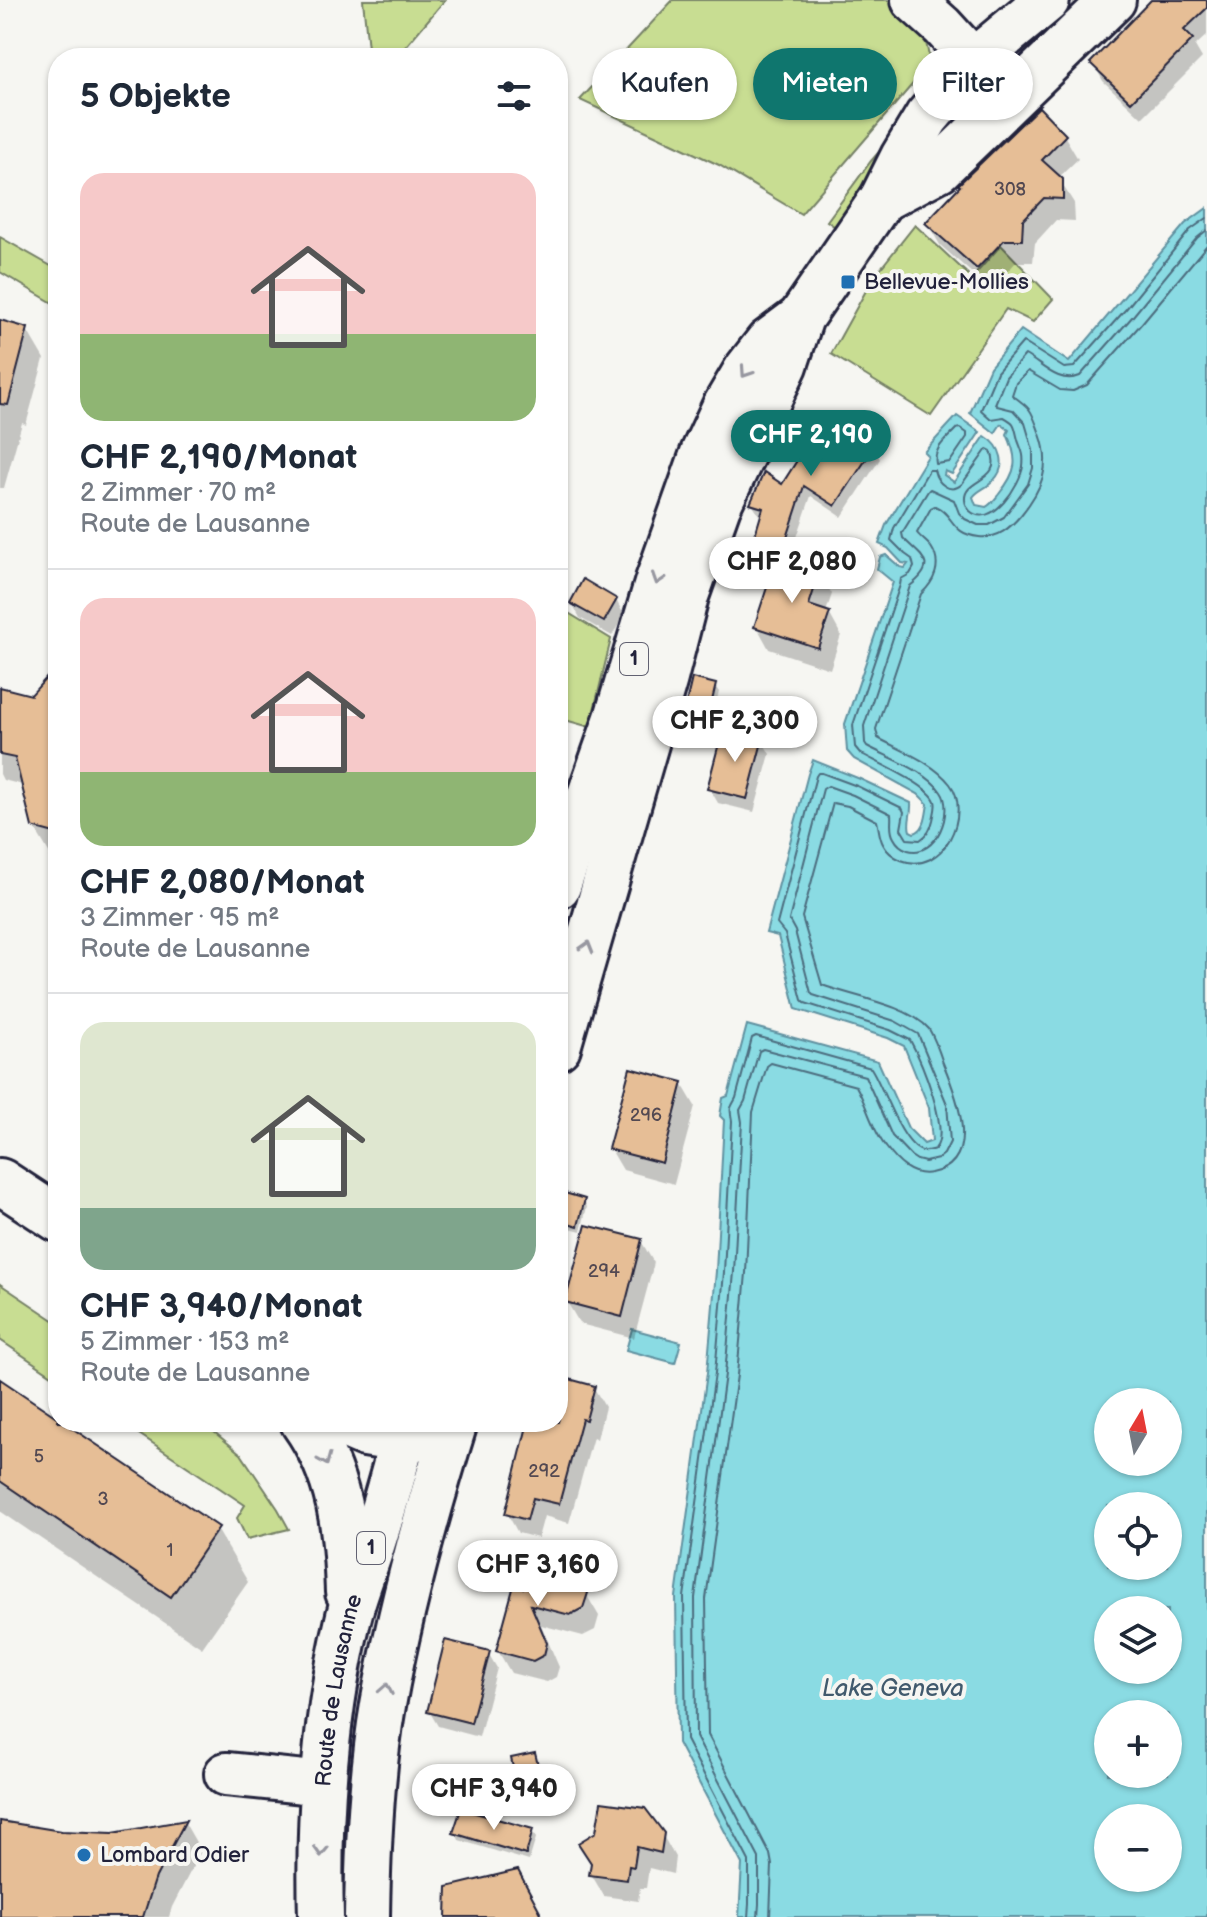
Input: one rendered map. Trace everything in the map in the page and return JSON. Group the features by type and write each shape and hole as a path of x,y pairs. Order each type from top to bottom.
{"main road":[{"name":"1","path":"990,48 1047,0"},
{"name":"1","path":"1033,79 1113,0"},
{"name":"1","path":"568,1013 686,596 718,506 785,365 801,317 882,199 925,120"},
{"name":"1","path":"882,199 939,169 991,120"},
{"name":"1","path":"568,858 703,453 747,369 768,342 801,317"},
{"path":"0,1181 48,1212"},
{"path":"310,1432 333,1478 343,1524 348,1619"},
{"path":"360,1432 387,1432"},
{"name":"Route de Lausanne","path":"321,1917 320,1852 324,1784 332,1707 348,1619 375,1538 429,1432"},
{"name":"Route de Lausanne","path":"367,1917 374,1788 383,1707 414,1564 430,1432"},
{"path":"324,1784 374,1788"}],"street":[{"path":"913,0 962,48"},
{"path":"226,1774 324,1784"}],"green space":[{"path":"363,0 445,0 404,48 368,48"},
{"path":"673,0 888,0 918,28 927,48 913,48 913,84 897,102 897,48 753,48 753,120 882,120 801,214 719,165 623,120 737,120 737,48 628,48"},
{"path":"592,87 592,106 580,100"},
{"path":"907,120 838,229 827,221 871,161"},
{"path":"915,225 972,278 1001,245 1053,299 1033,322 1006,309 931,416 831,354 873,278"},
{"path":"0,237 48,264 48,300 0,272"},
{"path":"568,613 611,639 590,727 568,721"},
{"path":"0,1284 48,1316 48,1372 0,1340"},
{"path":"136,1432 214,1432 241,1454 289,1529 247,1539 237,1518 245,1505"}],"water":[{"name":"Lake Geneva","path":"1207,208 1207,1917 739,1917 742,1864 678,1743 676,1597 707,1373 716,1271 723,1098 728,1096 747,1025 878,1061 908,1128 924,1144 932,1141 929,1108 904,1046 796,1009 778,936 766,933 813,760 911,803 910,831 914,833 921,829 928,804 918,794 854,759 847,751 845,724 893,582 877,569 880,557 886,555 900,567 905,568 908,564 902,563 888,548 879,544 886,525 928,456 924,452 957,416 980,432 952,474 945,471 944,475 954,482 985,436 996,445 1002,463 993,481 973,497 976,505 986,507 990,504 1010,479 1014,459 1007,434 1009,430 1001,424 995,433 970,413 990,367 1021,330 1069,362 1185,224"},
{"path":"632,1329 681,1342 675,1363 626,1350"}],"building":[{"path":"1151,0 1207,0 1207,8 1184,30 1193,39 1131,102 1090,63"},
{"path":"1039,107 1066,135 1042,160 1063,179 1063,199 1044,198 1023,220 1022,240 1004,240 977,269 925,223 958,185 1026,120 1033,120 1033,113"},
{"path":"0,320 28,328 8,405 0,404"},
{"path":"832,416 875,446 835,506 804,486 785,544 755,535 763,508 750,504 764,472 782,484 812,437 817,439"},
{"path":"777,557 820,571 809,605 830,612 818,648 754,627"},
{"path":"583,579 617,599 604,622 570,603"},
{"path":"48,676 48,831 32,827 15,758 0,755 0,687 31,695"},
{"path":"692,678 716,684 708,718 684,712"},
{"path":"723,728 763,738 747,799 707,789"},
{"path":"630,1068 683,1082 662,1163 608,1149"},
{"path":"568,1194 585,1199 578,1226 568,1223"},
{"path":"586,1225 642,1239 622,1317 568,1303 568,1291"},
{"path":"0,1379 48,1411 48,1432 78,1432 219,1527 171,1597 0,1481"},
{"path":"569,1379 595,1386 586,1420 582,1419 559,1504 533,1498 527,1520 505,1514 526,1432 568,1432"},
{"path":"542,1560 558,1563 565,1575 580,1580 588,1593 583,1608 570,1615 531,1605 547,1643 544,1655 533,1661 496,1651 517,1574 523,1587 530,1567"},
{"path":"445,1640 490,1651 471,1723 427,1712"},
{"path":"535,1753 543,1786 518,1792 511,1758"},
{"path":"601,1802 645,1808 664,1833 661,1853 637,1847 634,1867 629,1866 627,1880 589,1875 591,1863 578,1843 596,1832"},
{"path":"461,1809 533,1829 526,1855 453,1833"},
{"name":"Lombard Odier","path":"186,1820 156,1877 143,1917 0,1917 0,1821 61,1831 113,1833"},
{"path":"518,1870 543,1917 446,1917 447,1887"}],"place":[{"name":"Bellevue-Mollies","path":"848,282"},
{"name":"Lombard Odier","path":"84,1855"}]}
